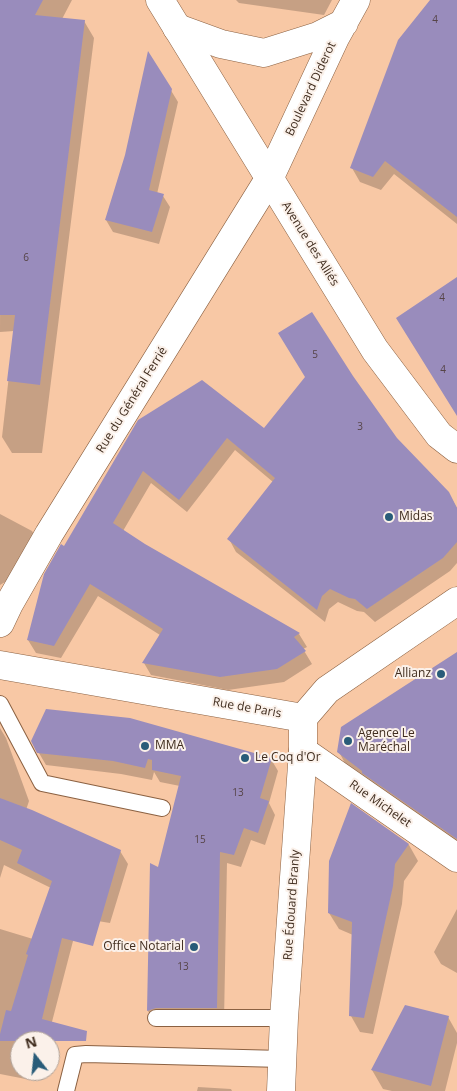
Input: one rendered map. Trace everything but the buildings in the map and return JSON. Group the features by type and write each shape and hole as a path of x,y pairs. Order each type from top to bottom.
{"street":[{"name":"Avenue des Alliés","path":"160,0 374,350 439,435 457,449"},
{"path":"177,28 221,44 264,53 318,36 350,11"},
{"name":"Boulevard Diderot","path":"269,178 350,11"},
{"name":"Rue du Général Ferrié","path":"0,623 48,534 269,178"},
{"path":"303,718 327,690 457,601"},
{"name":"Rue de Paris","path":"0,665 303,718"},
{"name":"Rue Édouard Branly","path":"281,1091 284,1018 303,752 303,718"},
{"name":"Rue Michelet","path":"303,752 457,858"}],"lane":[{"path":"0,704 42,783 162,808"},
{"path":"156,1018 284,1018"},
{"path":"66,1091 75,1055 282,1059"}],"place":[{"name":"Midas","path":"389,517"},
{"name":"Allianz","path":"441,674"},
{"name":"Agence Le Maréchal","path":"348,741"},
{"name":"MMA","path":"145,746"},
{"name":"Le Coq d'Or","path":"245,758"},
{"name":"Office Notarial","path":"194,947"}]}
